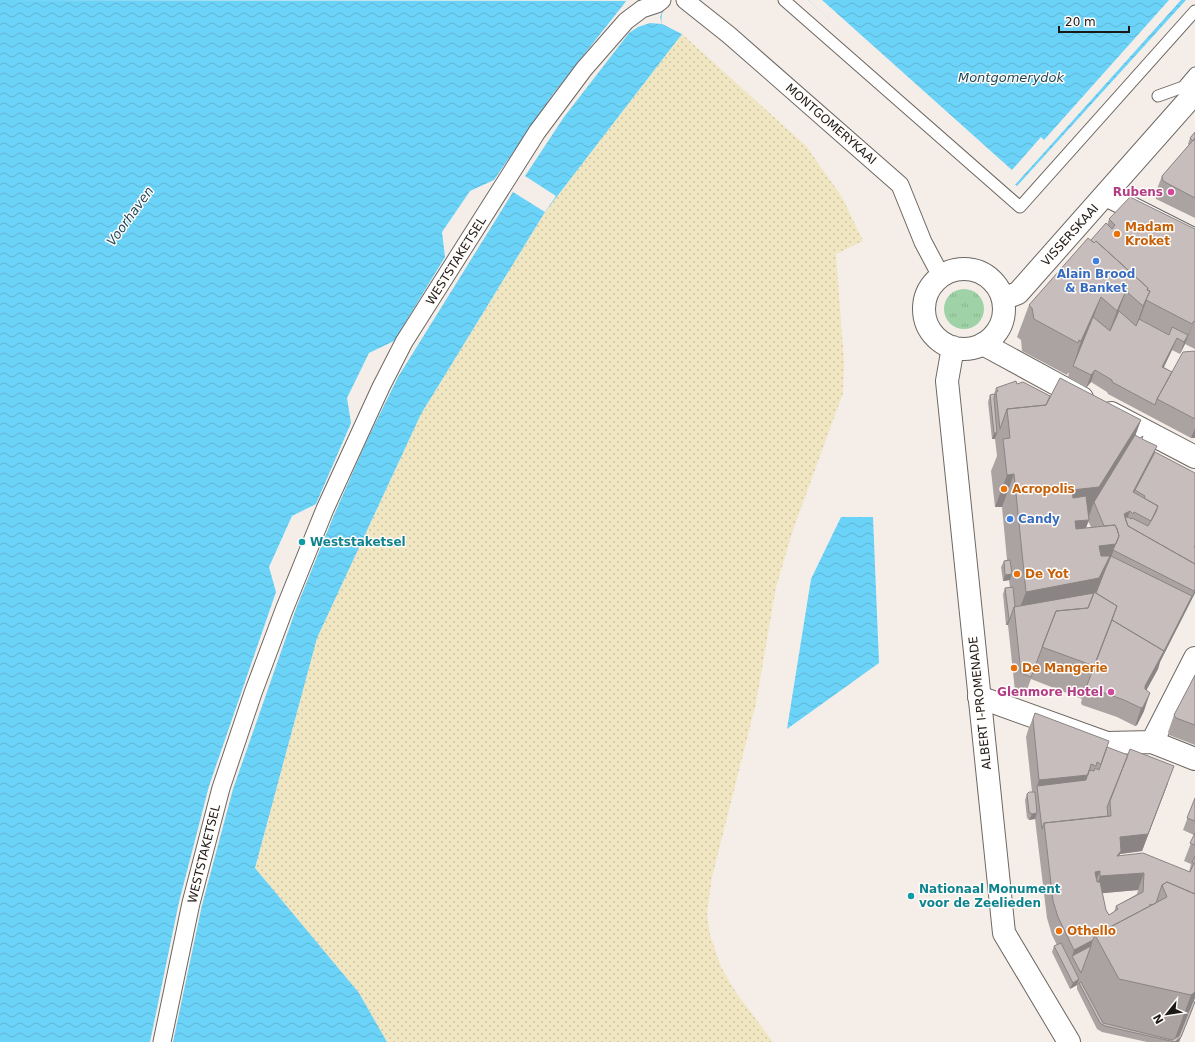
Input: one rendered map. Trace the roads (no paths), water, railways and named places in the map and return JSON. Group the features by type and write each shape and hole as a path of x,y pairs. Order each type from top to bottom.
{"street":[{"name":"WESTSTAKETSEL","path":"162,1042 191,903 223,780 284,610 325,509 378,393 404,342 537,132 584,69 626,20 642,8 657,4 662,0"},
{"name":"MONTGOMERYKAAI","path":"692,2 900,184 923,242 941,276"},
{"name":"VISSERSKAAI","path":"1003,299 1018,292 1106,195 1195,93"},
{"path":"1106,195 1195,240"},
{"path":"961,268 972,269 983,273 992,279 999,288 1003,299 1004,310 998,330 983,344 974,348 953,347 943,343 934,335 928,326 925,316 924,304 932,284 941,276 950,271 961,268"},
{"path":"983,344 1035,374 1195,457"},
{"name":"ALBERT I-PROMENADE","path":"953,347 947,381 1004,933 1069,1042"},
{"path":"1152,742 1195,658"},
{"path":"980,697 1107,743 1152,742 1195,759"}],"lane":[{"path":"784,0 1020,207 1195,11"},
{"path":"1158,96 1183,87 1195,73"}],"water":[{"name":"Voorhaven","path":"0,0 671,1 663,11 662,24 682,34 545,212 421,414 317,638 255,868 359,993 387,1042 0,1042"},
{"name":"Montgomerydok","path":"808,0 1186,0 1017,186"},
{"path":"841,517 873,517 879,663 787,729 811,579"}],"place":[{"name":"Rubens","path":"1171,192"},
{"name":"Madam Kroket","path":"1117,234"},
{"name":"Alain Brood & Banket","path":"1096,261"},
{"name":"Acropolis","path":"1004,489"},
{"name":"Candy","path":"1010,519"},
{"name":"Weststaketsel","path":"302,542"},
{"name":"De Yot","path":"1017,574"},
{"name":"De Mangerie","path":"1014,668"},
{"name":"Glenmore Hotel","path":"1111,692"},
{"name":"Nationaal Monument voor de Zeelieden","path":"911,896"},
{"name":"Othello","path":"1059,931"}]}
